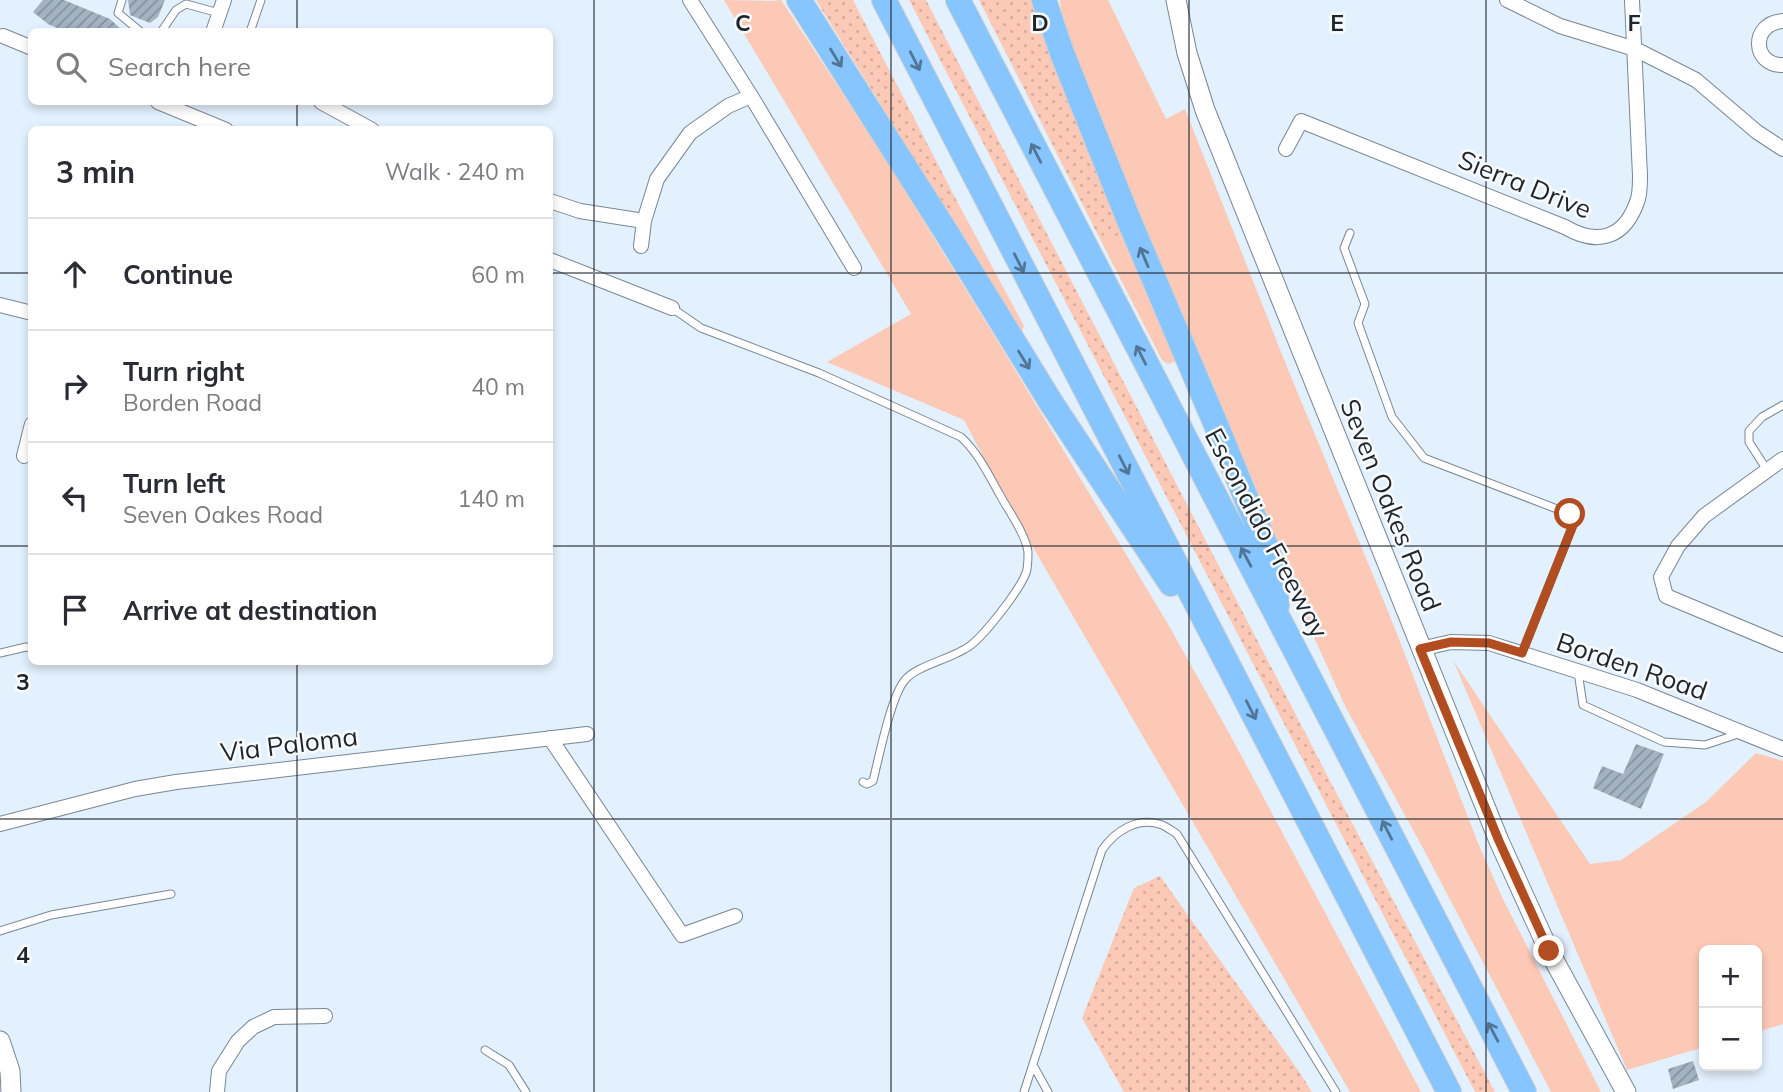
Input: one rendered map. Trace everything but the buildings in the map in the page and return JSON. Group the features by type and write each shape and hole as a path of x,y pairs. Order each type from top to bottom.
{"highway":[{"path":"799,0 1052,404 1127,520 1232,673"},
{"path":"884,0 1449,1092"},
{"name":"Escondido Freeway","path":"958,0 1524,1092"},
{"path":"1044,0 1062,53 1128,218 1274,566 1278,618"}],"street":[{"path":"690,0 854,268"},
{"name":"Seven Oakes Road","path":"1176,0 1187,53 1205,110 1499,841 1549,951 1626,1092"},
{"path":"1507,0 1560,26 1635,49 1696,80 1757,132 1783,149"},
{"name":"Sierra Drive","path":"1286,149 1301,121 1578,234 1600,238 1609,236 1626,222 1638,199 1640,176 1632,0"},
{"path":"215,28 222,7"},
{"path":"1783,21 1768,25 1762,31 1759,45 1765,59 1783,65"},
{"path":"3,36 28,46"},
{"path":"641,246 644,222 657,179 690,134 728,106 751,96"},
{"path":"326,105 365,126"},
{"path":"181,106 218,126"},
{"path":"553,202 580,211 644,222"},
{"path":"553,261 672,308"},
{"path":"0,305 28,312"},
{"path":"24,456 28,440"},
{"path":"1782,461 1704,516 1678,546 1661,577 1666,596 1783,645"},
{"name":"Borden Road","path":"1420,649 1451,642 1489,643 1637,690 1783,749"},
{"name":"Via Paloma","path":"0,824 135,789 176,782 587,734"},
{"path":"550,738 682,935 735,916"},
{"path":"217,1092 219,1071 238,1041 253,1027 274,1017 325,1016"},
{"path":"0,1041 10,1071 11,1092"}],"lane":[{"path":"122,0 117,13 136,28"},
{"path":"251,28 261,0"},
{"path":"164,28 176,10 186,4 222,7"},
{"path":"1350,233 1344,248 1365,304 1357,323 1392,417 1424,458 1570,514 1573,525 1522,653"},
{"path":"672,308 701,328 819,373 961,438 980,460 1028,551 1027,571 1018,587 999,614 972,644 906,679 896,695 873,781 867,784 863,782"},
{"path":"1767,470 1749,442 1749,431 1762,417 1783,405"},
{"path":"0,653 28,647"},
{"path":"1578,671 1583,705 1664,742 1705,745 1742,732"},
{"path":"1024,1092 1102,850 1111,837 1129,826 1147,822 1161,825 1177,834 1336,1092"},
{"path":"0,931 51,915 171,894"},
{"path":"485,1050 509,1065 526,1092"},
{"path":"1033,1065 1048,1092"}],"shaded area":[{"path":"724,0 781,0 876,144 1168,624 1421,1092 1350,1092 1009,506 964,420 827,362 911,314"},
{"path":"816,0 853,0 959,205 957,211 948,214 942,207"},
{"path":"909,0 926,0 1341,802 1495,1092 1475,1092"},
{"path":"979,0 1031,0 1123,228 1121,235 1098,235"},
{"path":"1060,0 1108,0 1166,119 1185,109 1287,367 1390,616 1478,843 1502,897 1601,1092 1551,1092 1346,708 1311,631 1076,60"},
{"path":"959,205 1024,326 1022,331 1017,332 949,214 957,211"},
{"path":"1123,228 1176,361 1168,364 1162,360 1098,235 1111,237"},
{"path":"1453,660 1590,864 1621,860 1706,802 1756,753 1783,761 1783,1024 1762,1030 1762,945 1699,945 1699,1048 1627,1070"},
{"path":"1160,876 1312,1092 1124,1092 1082,1018 1134,888"}],"route":[{"path":"1549,951 1499,841 1420,649 1451,642 1489,643 1522,653 1573,525 1570,514"}]}
